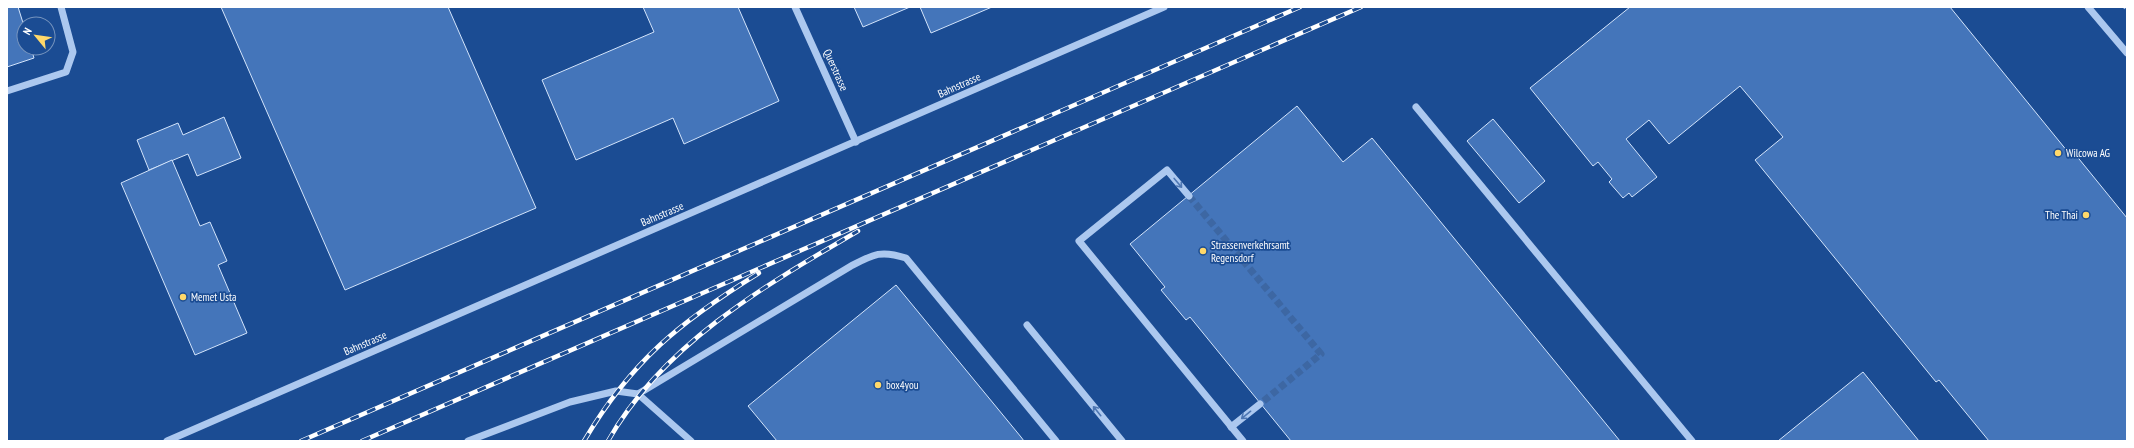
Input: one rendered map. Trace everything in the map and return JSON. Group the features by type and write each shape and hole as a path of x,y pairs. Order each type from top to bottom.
{"street":[{"path":"7,91 66,72 73,52 61,7"},
{"name":"Querstrasse","path":"795,7 856,142"},
{"name":"Bahnstrasse","path":"167,441 1164,7"},
{"path":"2088,7 2127,53"},
{"path":"1416,107 1692,441"},
{"path":"1189,196 1167,170 1079,242 1243,441"},
{"path":"638,394 851,266 873,255 890,253 906,258 1056,441"},
{"path":"1027,325 1122,441"},
{"path":"468,441 570,402 616,391 638,394 691,441"},
{"path":"1231,427 1260,404"}],"path":[{"path":"2124,7 2127,10"}],"building":[{"path":"7,7 18,7 21,16 16,16 16,56 33,56 34,58 7,67"},
{"path":"221,7 448,7 536,208 345,290"},
{"path":"643,7 738,7 779,101 684,144 673,118 576,160 542,80 654,32"},
{"path":"854,7 910,7 863,27"},
{"path":"920,7 992,7 931,33"},
{"path":"1630,7 1950,7 2072,157 2075,154 2127,218 2127,441 1989,441 1939,380 1936,382 1755,160 1783,137 1740,86 1669,144 1649,120 1626,139 1657,177 1632,197 1629,193 1623,198 1609,182 1612,179 1598,162 1593,166 1530,88"},
{"path":"1297,106 1343,162 1372,138 1620,441 1291,441 1190,317 1186,320 1161,290 1165,287 1130,244"},
{"path":"224,117 241,158 197,176 188,154 149,170 137,140 178,123 183,135"},
{"path":"1493,119 1545,181 1519,203 1467,141"},
{"path":"172,160 200,226 210,222 227,261 218,265 247,333 195,355 121,183"},
{"path":"896,285 1024,441 777,441 748,406"},
{"path":"1863,372 1919,441 1778,441"}],"tunnel":[{"path":"1189,196 1321,354 1260,404"}],"railway":[{"path":"301,441 1300,7"},
{"path":"362,441 1361,7"},
{"path":"608,441 631,406 657,375 686,346 718,320 752,296 787,273 858,231"},
{"path":"584,441 620,387 660,345 705,309 759,273"}],"place":[{"name":"Wilcowa AG","path":"2058,153"},
{"name":"The Thai","path":"2086,215"},
{"name":"Strassenverkehrsamt Regensdorf","path":"1203,251"},
{"name":"Memet Usta","path":"183,297"},
{"name":"box4you","path":"878,385"}]}
